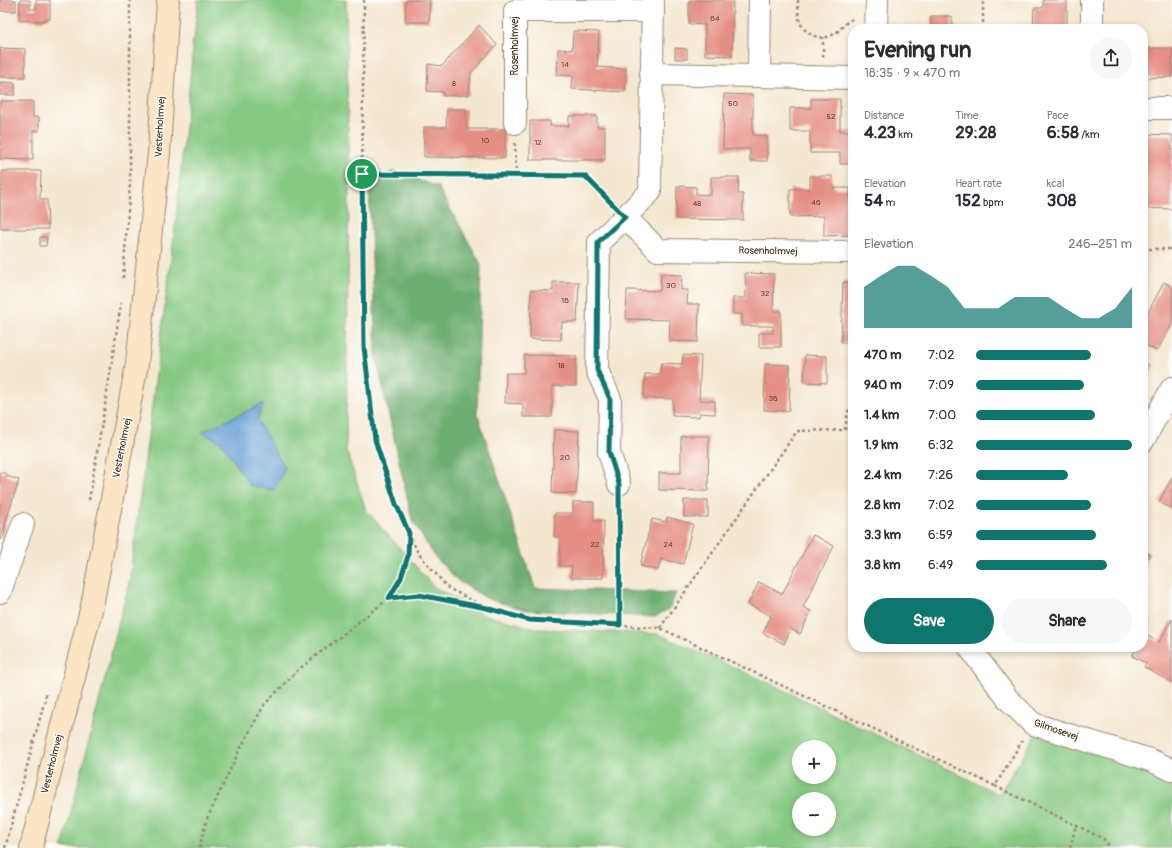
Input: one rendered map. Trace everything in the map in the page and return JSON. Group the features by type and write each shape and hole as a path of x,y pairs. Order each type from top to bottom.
{"street":[{"name":"Vesterholmvej","path":"164,0 165,40"},
{"name":"Vesterholmvej","path":"30,848 92,606 137,364 159,152 168,0"},
{"path":"759,76 760,0"},
{"path":"1092,0 1092,24"},
{"name":"Rosenholmvej","path":"515,123 515,11 653,5 650,192 598,242 597,370 610,399 609,452 619,484"},
{"path":"651,74 848,78"},
{"path":"1148,108 1172,108"},
{"name":"Rosenholmvej","path":"625,217 658,250 848,252"},
{"path":"1148,432 1172,388"},
{"path":"0,592 6,556 23,524"},
{"name":"Gilmosevej","path":"973,652 1008,699 1033,724 1150,760 1172,770"}],"path":[{"path":"123,279 130,185 130,0"},
{"path":"364,0 362,174 364,347 375,440 396,504 418,553 448,588 487,608"},
{"path":"798,0 799,17 802,26 807,32 815,37 825,38 834,34 846,22 853,18 876,16"},
{"path":"983,0 983,24"},
{"path":"515,123 516,175"},
{"path":"362,174 585,176 625,217"},
{"path":"1148,249 1172,250"},
{"path":"88,502 121,302"},
{"path":"660,628 797,431 845,430 848,411"},
{"path":"619,484 620,625"},
{"path":"200,848 207,819 239,752 264,705 298,670 389,598 401,578 408,556 409,533"},
{"path":"389,598 419,595 487,608 529,620 660,628 1076,825 1104,839 1110,848"},
{"path":"5,848 48,688"},
{"path":"995,786 1033,724"},
{"path":"1070,848 1076,825"}],"green space":[{"path":"198,0 346,0 349,190 346,450 366,510 434,587 484,615 539,629 658,634 774,685 999,794 1037,733 1172,776 1172,848 62,848 129,583 175,228 193,49 192,42 194,40"},
{"path":"393,171 438,187 481,264 477,413 535,588 676,593 670,608 655,617 526,610 488,599 458,581 435,557 412,520 376,357 369,186"}],"water":[{"path":"264,403 257,420 285,468 274,490 250,486 222,443 202,432"}],"building":[{"path":"0,0 16,0 16,11 0,11"},
{"path":"20,0 30,0 30,9 36,9 36,0 50,0 50,19 44,19 44,21 19,20"},
{"path":"406,0 430,0 429,22 405,22"},
{"path":"689,0 733,0 732,56 705,55 705,25 689,24"},
{"path":"1043,0 1067,0 1067,24 1033,24 1034,8 1043,8"},
{"path":"931,16 952,16 952,24 931,24"},
{"path":"479,25 497,45 471,73 469,95 443,96 443,92 427,91 428,64 442,66"},
{"path":"573,31 599,32 597,67 626,69 625,92 572,89 573,76 557,75 558,49 572,50"},
{"path":"0,48 25,49 25,77 0,77"},
{"path":"675,48 687,49 687,59 675,59"},
{"path":"1148,48 1172,48 1172,77 1148,78"},
{"path":"0,82 15,83 15,95 0,95"},
{"path":"724,94 753,95 753,135 767,136 767,161 750,161 750,149 723,149"},
{"path":"811,99 840,99 840,131 848,131 848,164 840,164 840,153 810,153 810,131 790,131 790,108 811,108"},
{"path":"0,101 33,101 33,117 39,117 39,131 33,131 33,160 0,159"},
{"path":"447,109 466,109 466,129 505,129 505,158 424,157 424,127 446,127"},
{"path":"569,116 597,116 597,127 605,127 605,160 530,160 530,121 550,121 550,126 569,126"},
{"path":"1148,134 1172,135 1172,209 1148,208"},
{"path":"2,171 41,171 40,199 47,200 48,229 1,229 0,187 2,187"},
{"path":"810,176 832,176 833,188 848,188 848,235 824,236 824,216 790,217 790,189 810,189"},
{"path":"711,177 739,177 738,194 743,194 743,220 676,219 677,186 696,187 696,194 711,195"},
{"path":"40,237 47,237 46,246 40,246"},
{"path":"745,273 774,274 773,311 781,311 781,347 759,347 759,333 773,333 773,326 742,326 742,314 733,314 733,298 746,298"},
{"path":"661,274 682,275 681,290 688,290 687,304 699,304 698,342 669,341 670,320 626,319 627,290 660,291"},
{"path":"553,282 579,282 577,322 562,322 561,340 530,339 531,290 553,291"},
{"path":"843,282 848,282 848,343 841,342"},
{"path":"1164,282 1172,287 1172,324 1157,351 1148,346 1148,312"},
{"path":"524,355 576,356 576,386 552,386 552,417 523,417 523,404 505,403 506,373 524,373"},
{"path":"683,355 701,356 699,400 715,401 715,414 700,413 699,417 672,416 673,399 644,398 645,374 660,374 661,363 682,364"},
{"path":"805,355 827,356 827,383 804,382"},
{"path":"765,364 790,365 789,411 764,410"},
{"path":"554,430 579,431 576,494 552,493"},
{"path":"681,436 709,436 708,491 659,490 659,473 681,473"},
{"path":"0,472 7,474 6,476 19,480 0,540"},
{"path":"1172,477 1172,509 1159,502"},
{"path":"684,500 708,500 708,517 684,517"},
{"path":"573,502 594,502 594,521 604,521 603,578 571,578 572,566 560,566 560,537 554,537 555,513 573,513"},
{"path":"667,517 693,524 683,564 661,559 658,570 640,566 652,519 666,522"},
{"path":"813,535 834,546 803,607 811,611 800,634 791,629 784,644 763,633 771,616 748,604 759,582 782,594"},
{"path":"1172,619 1172,683 1144,667 1146,663 1132,656 1134,652 1148,652 1148,636 1159,642"}],"route":[{"path":"362,174 585,176 625,217 598,242 597,370 610,399 609,452 619,484 620,625 529,620 487,608 419,595 389,598 401,578 408,556 409,533 396,504 375,440 364,347 362,174"}]}
